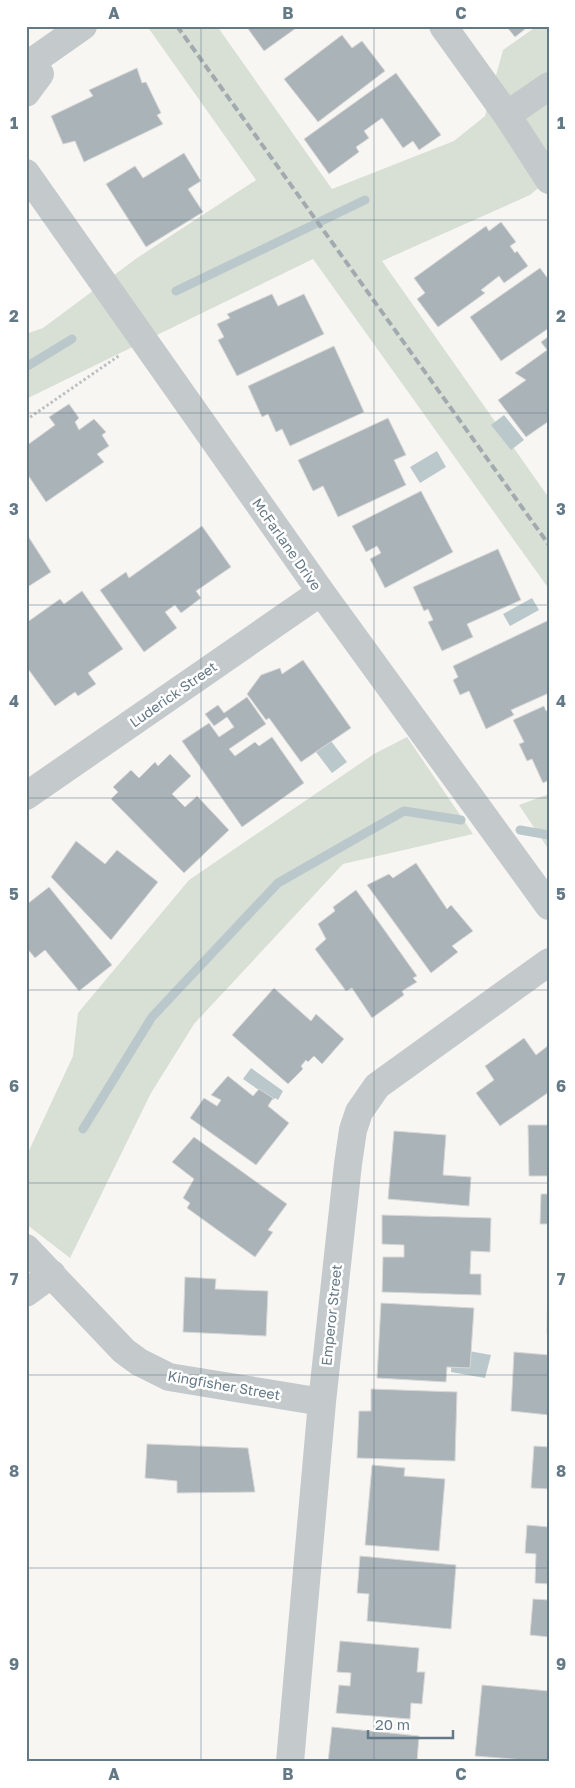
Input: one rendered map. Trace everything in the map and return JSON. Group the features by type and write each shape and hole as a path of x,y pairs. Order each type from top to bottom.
{"street":[{"path":"443,26 507,115 549,180"},
{"path":"30,79 76,31"},
{"path":"507,115 549,86"},
{"name":"McFarlane Drive","path":"28,172 321,592 549,906"},
{"name":"Luderick Street","path":"26,796 321,592"},
{"name":"Emperor Street","path":"290,1762 322,1402 353,1130 359,1112 376,1086 549,962"},
{"name":"Kingfisher Street","path":"26,1248 124,1351 168,1377 322,1402"},
{"path":"26,1293 52,1274"}],"path":[{"path":"26,420 144,339"}],"shaded area":[{"path":"147,26 217,26 332,189 454,141 485,116 503,50 537,26 549,26 549,179 530,195 382,261 549,498 549,589 313,259 26,399 26,334 43,328 137,258 256,180"},
{"path":"504,415 524,440 511,450 491,425"},
{"path":"437,451 446,467 420,483 410,467"},
{"path":"532,598 539,610 510,626 503,614"},
{"path":"407,737 473,834 343,864 194,1024 151,1093 70,1258 26,1224 26,1157 73,1056 78,1013 189,880 374,754"},
{"path":"331,741 347,762 332,773 316,752"},
{"path":"549,794 549,850 519,805"},
{"path":"251,1068 283,1091 278,1100 275,1098 273,1100 243,1079"},
{"path":"452,1348 491,1355 485,1378 451,1372"}],"building":[{"path":"246,26 299,26 264,51"},
{"path":"506,26 529,26 515,37"},
{"path":"342,35 352,48 362,41 385,71 318,122 284,79"},
{"path":"137,68 142,83 146,82 161,113 157,115 163,124 84,162 75,141 63,144 51,116 93,96 89,90"},
{"path":"396,73 441,135 419,150 413,141 403,148 382,118 364,131 369,138 356,147 359,152 329,174 304,139"},
{"path":"184,153 201,181 188,189 203,212 146,247 106,184 135,166 143,178"},
{"path":"501,222 516,242 510,246 515,253 517,251 528,266 504,283 499,276 481,290 485,293 438,327 417,299 425,293 414,278 486,226 489,231"},
{"path":"540,268 549,280 549,328 501,361 470,317"},
{"path":"272,294 278,306 304,294 324,334 237,376 218,340 224,337 217,324 230,318 227,314"},
{"path":"549,336 549,421 526,437 498,400 526,380 515,373 547,350 541,342"},
{"path":"334,346 364,412 290,446 282,429 276,432 268,414 262,417 248,386"},
{"path":"69,404 79,418 75,422 79,430 94,419 106,432 102,435 109,446 97,454 104,462 46,502 26,472 26,446 55,425 49,417"},
{"path":"388,418 406,455 394,460 406,485 338,517 323,486 313,491 298,460"},
{"path":"421,491 453,552 385,588 370,559 381,553 377,546 366,552 352,526"},
{"path":"202,526 231,567 196,591 201,598 181,613 175,605 165,612 177,628 144,652 100,590 126,572 129,578"},
{"path":"26,533 51,572 26,588"},
{"path":"498,549 521,600 467,624 473,637 442,651 428,622 433,620 428,609 424,611 413,587"},
{"path":"82,591 123,649 88,673 96,684 78,696 75,692 55,706 26,666 26,623 60,599 64,604"},
{"path":"549,620 549,693 511,710 514,715 486,729 469,691 460,695 453,680 458,677 453,666"},
{"path":"303,660 351,728 301,762 269,718 266,720 247,694 261,675 280,668 282,674"},
{"path":"247,697 266,724 229,749 235,756 255,742 259,746 272,737 304,783 242,827 182,741 209,723 219,737 234,727 227,717 214,726 205,714 218,705 224,713"},
{"path":"544,706 546,711 549,709 549,780 543,783 532,759 527,761 519,744 524,742 513,720"},
{"path":"170,754 191,776 172,794 185,807 197,796 229,830 184,873 111,799 118,792 113,787 131,770 139,778 155,762 158,766"},
{"path":"76,841 105,864 117,850 158,882 111,940 51,877"},
{"path":"416,863 447,909 451,905 473,931 452,946 458,952 431,973 367,885 389,874 393,878"},
{"path":"49,887 112,965 79,991 45,950 35,958 26,947 26,905"},
{"path":"356,890 417,976 413,978 417,982 402,991 404,995 372,1018 352,988 346,991 315,949 326,939 318,924 335,911 333,907"},
{"path":"274,988 311,1021 316,1014 344,1039 322,1064 314,1056 308,1062 306,1060 301,1066 303,1069 288,1084 232,1035"},
{"path":"524,1038 536,1055 549,1045 549,1092 500,1126 476,1093 494,1080 485,1066"},
{"path":"228,1076 253,1096 259,1089 273,1098 268,1106 289,1123 256,1165 190,1118 204,1098 217,1106 221,1100 211,1095"},
{"path":"549,1105 549,1176 529,1176 528,1125 548,1125"},
{"path":"394,1131 446,1135 443,1175 471,1177 469,1206 388,1199"},
{"path":"194,1137 287,1204 268,1230 273,1232 255,1257 187,1208 190,1203 183,1198 194,1179 172,1162"},
{"path":"541,1194 549,1194 549,1224 540,1224"},
{"path":"382,1215 491,1218 490,1252 471,1251 470,1274 481,1274 481,1295 382,1292 383,1257 404,1257 404,1245 382,1244"},
{"path":"548,1274 549,1333 547,1333"},
{"path":"185,1277 216,1279 215,1289 268,1291 266,1336 183,1332"},
{"path":"381,1303 474,1308 470,1368 447,1367 446,1382 377,1378"},
{"path":"514,1352 549,1355 549,1415 511,1411"},
{"path":"371,1389 457,1392 455,1461 357,1458 359,1411 371,1411"},
{"path":"147,1444 248,1448 255,1492 177,1493 177,1481 145,1478"},
{"path":"534,1446 549,1447 549,1489 531,1488"},
{"path":"372,1465 405,1468 404,1476 445,1479 439,1551 365,1545"},
{"path":"527,1525 549,1527 549,1584 535,1583 536,1554 525,1553"},
{"path":"360,1556 456,1565 451,1629 367,1621 369,1594 357,1593"},
{"path":"533,1599 549,1600 549,1637 530,1635"},
{"path":"340,1641 419,1648 417,1672 425,1672 422,1704 411,1703 410,1719 336,1713 339,1685 350,1686 351,1673 337,1672"},
{"path":"482,1685 549,1691 549,1762 475,1756"},
{"path":"332,1727 419,1736 417,1762 328,1762"}],"waterway":[{"path":"176,291 365,200"},
{"path":"26,367 72,339"},
{"path":"83,1129 152,1017 278,883 404,811 461,820"},
{"path":"520,830 549,835"}],"railway":[{"path":"177,26 549,545"}]}
